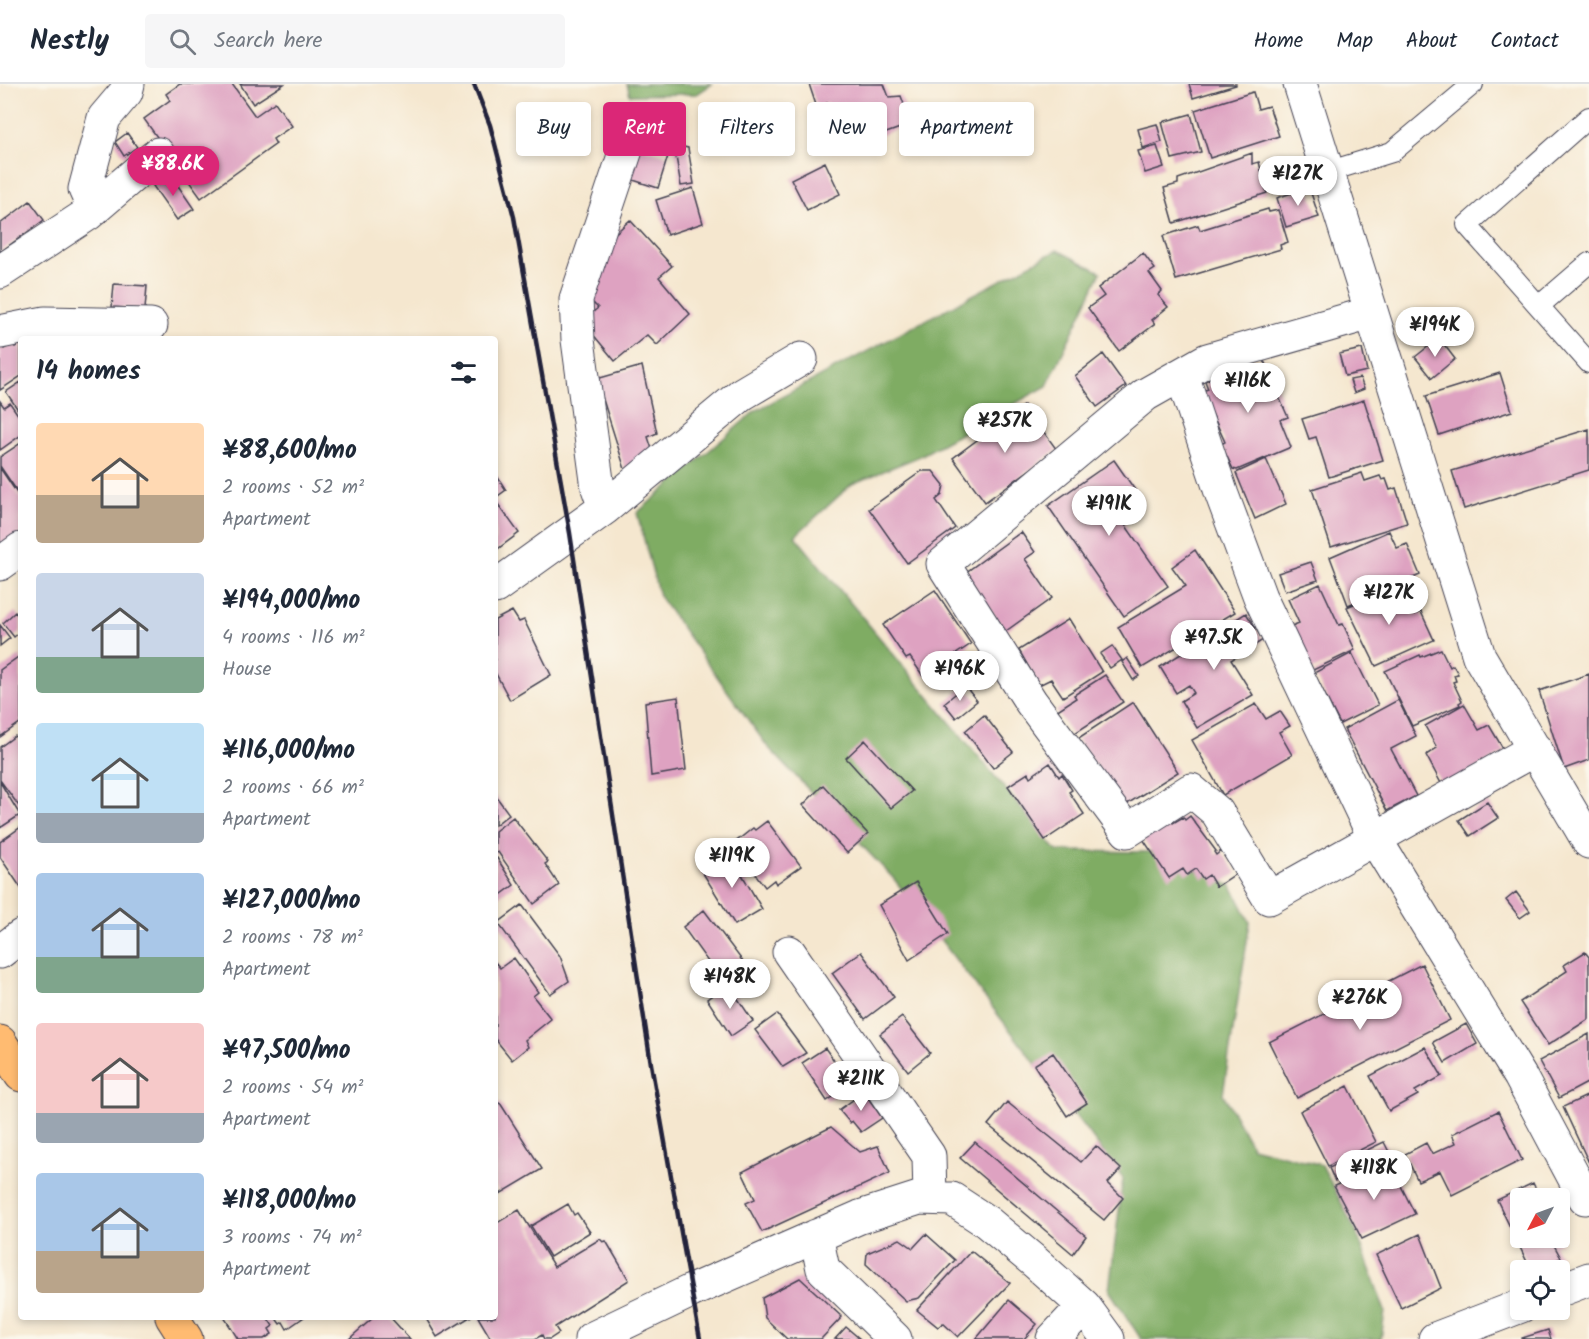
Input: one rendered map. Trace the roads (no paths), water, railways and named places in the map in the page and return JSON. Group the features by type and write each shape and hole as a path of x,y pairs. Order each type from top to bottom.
{"main road":[{"path":"0,1042 18,1070"},
{"path":"174,1320 186,1339"}],"street":[{"path":"94,209 85,189 104,118 126,92 128,84"},
{"path":"1300,84 1479,656 1589,842"},
{"path":"0,272 94,209 158,154"},
{"path":"605,508 597,476 578,340 576,299 624,156"},
{"path":"1371,313 1207,360 1145,396 943,564 1031,702 1126,831 1191,790 1217,812 1269,898 1534,749"},
{"path":"0,332 45,323 151,325"},
{"path":"498,585 605,508 742,394 801,359"},
{"path":"1182,375 1222,495 1260,597 1375,839 1520,1076 1585,1198"},
{"path":"0,564 18,551"},
{"path":"0,952 18,938"},
{"path":"789,952 929,1156 930,1198"},
{"path":"591,1339 691,1291 860,1217 919,1198 952,1199 987,1222 1084,1306 1108,1339"},
{"path":"816,1236 823,1269 895,1339"},
{"path":"1570,1286 1589,1279"},
{"path":"1053,1339 1084,1306"},
{"path":"1436,1339 1510,1310"}],"lane":[{"path":"1327,172 1392,152 1473,84"},
{"path":"1589,117 1467,225 1589,363"},
{"path":"1539,306 1589,263"}],"railway":[{"path":"474,84 490,125 514,217 570,533 651,1064 700,1339"}]}
